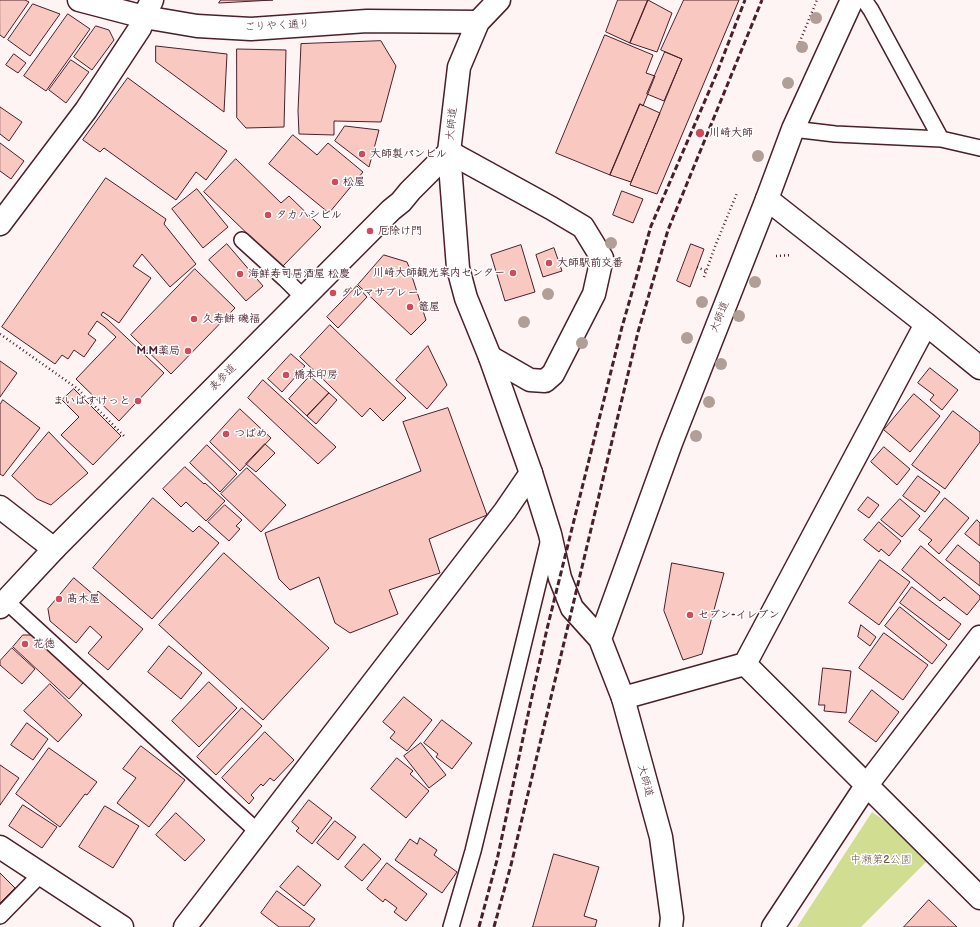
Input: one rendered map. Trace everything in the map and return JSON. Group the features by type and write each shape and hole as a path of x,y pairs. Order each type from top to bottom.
{"main road":[{"name":"ごりやく通り","path":"79,0 148,8 197,26 251,29 367,21 478,22"},
{"name":"大師道","path":"499,0 478,22 459,67 449,152 458,268 466,298 490,357 531,473 550,534 560,578 572,608 600,639 623,698 661,837 672,927"},
{"name":"大師道","path":"600,639 670,443 767,199 793,129 852,0"},
{"path":"0,224 86,110 140,28 148,8"},
{"path":"449,152 583,227 602,258 594,294 553,374 545,381 530,380 490,357"},
{"name":"表参道","path":"3,604 54,548 303,297 391,210 401,202 449,152"},
{"path":"767,199 980,368"},
{"path":"623,698 745,664 926,324"},
{"path":"185,927 505,511 531,473"},
{"path":"0,507 54,548"},
{"path":"773,927 866,786 980,637"},
{"path":"745,664 980,898"},
{"path":"0,847 122,927"}],"lane":[{"path":"864,0 871,10 941,139"},
{"path":"793,129 835,134 941,139 980,148"},
{"path":"242,240 286,279 303,297"},
{"path":"451,927 473,851 550,534"},
{"path":"3,604 258,832"},
{"path":"0,916 41,874"}],"path":[{"path":"697,267 706,271"},
{"path":"0,334 78,389 129,442 147,454"}],"green space":[{"name":"中瀬第2公園","path":"872,812 891,825 929,859 861,927 797,927"}],"building":[{"path":"0,0 25,0 29,2 4,38 0,35"},
{"path":"221,0 273,0 219,3"},
{"path":"618,0 648,0 630,43 606,32"},
{"path":"648,0 672,13 657,52 630,43"},
{"path":"684,0 739,0 657,194 630,185 682,59 661,50"},
{"path":"33,4 60,14 30,56 8,40"},
{"path":"68,14 90,29 46,91 24,76"},
{"path":"96,26 109,30 114,40 92,70 74,57"},
{"path":"605,35 653,55 646,73 655,76 643,106 640,104 610,175 556,153"},
{"path":"381,41 396,66 381,122 334,121 334,135 299,134 298,111 301,44"},
{"path":"156,46 227,54 224,112 156,62"},
{"path":"237,49 286,50 284,127 246,128 237,118"},
{"path":"665,52 682,59 664,101 647,94"},
{"path":"14,54 26,63 18,73 6,65"},
{"path":"71,60 89,72 66,103 49,90"},
{"path":"128,78 227,151 206,180 196,172 176,200 104,148 100,152 83,140"},
{"path":"640,104 660,113 631,182 610,175"},
{"path":"0,107 22,122 9,141 0,134"},
{"name":"大師製パンビル","path":"345,126 379,130 369,167 335,141"},
{"path":"293,135 317,155 328,143 363,172 329,213 269,164"},
{"path":"0,143 24,161 11,179 0,171"},
{"name":"タカハシビル","path":"236,159 281,203 289,196 321,227 282,267 204,192"},
{"path":"106,178 166,219 164,224 196,264 170,287 142,254 133,266 151,278 119,323 103,312 101,315 164,373 119,421 76,379 116,337 104,326 97,321 88,334 96,340 84,357 74,350 68,359 62,355 55,364 2,327"},
{"path":"197,189 228,227 203,248 172,209"},
{"path":"622,191 643,199 633,223 613,215"},
{"path":"227,244 263,286 246,301 209,260"},
{"path":"691,244 704,249 690,287 677,281"},
{"name":"川崎大師観光案内センター","path":"521,245 535,292 505,301 491,255"},
{"name":"大師駅前交番","path":"554,248 562,271 543,277 536,255"},
{"path":"384,255 407,262 409,267 426,320 411,335 358,285"},
{"path":"195,269 235,308 171,374 131,335"},
{"path":"357,286 367,297 338,328 327,317"},
{"path":"330,325 406,398 383,421 370,408 362,417 300,357"},
{"path":"428,346 447,385 427,409 396,380"},
{"path":"291,354 305,366 282,392 268,379"},
{"path":"0,361 17,373 0,397"},
{"path":"930,368 958,390 942,410 930,400 934,395 918,383"},
{"path":"310,376 329,393 307,416 289,399"},
{"path":"263,380 336,447 318,464 248,398"},
{"path":"74,389 121,436 93,465 61,435 79,417 62,400"},
{"path":"329,393 337,400 316,424 307,416"},
{"path":"914,394 940,416 910,452 884,430"},
{"path":"3,400 40,428 3,476 0,474 0,405"},
{"path":"448,408 487,515 429,539 440,573 389,590 398,614 350,633 335,623 319,577 290,590 279,579 265,533 421,471 403,422"},
{"path":"240,409 271,438 240,471 210,442"},
{"path":"953,411 980,432 980,442 945,489 912,465"},
{"path":"49,432 88,473 51,505 37,499 12,476"},
{"path":"265,444 275,453 256,472 246,464"},
{"path":"207,445 237,474 220,492 190,463"},
{"path":"884,447 910,469 897,485 871,462"},
{"path":"185,467 225,501 206,521 186,502 181,507 163,489"},
{"path":"247,468 286,505 261,532 221,494"},
{"path":"918,476 940,492 925,512 903,496"},
{"path":"868,497 879,505 869,518 858,510"},
{"path":"153,498 193,532 199,526 219,543 152,619 93,568"},
{"path":"945,498 969,518 939,554 928,544 932,540 919,530"},
{"path":"900,499 920,516 902,537 881,520"},
{"path":"225,505 242,520 236,526 240,529 229,541 208,522"},
{"path":"977,520 980,523 980,546 965,534"},
{"path":"879,522 901,541 889,556 881,549 879,552 864,540"},
{"path":"958,545 980,563 980,586 946,560"},
{"path":"921,546 980,596 980,599 967,615 944,597 940,601 902,570"},
{"path":"224,553 329,648 263,720 159,625"},
{"path":"880,560 910,582 879,625 849,603"},
{"path":"672,563 724,573 702,654 683,660 664,611"},
{"path":"74,578 95,596 98,591 143,629 108,670 88,653 102,637 90,626 76,643 50,621 48,609"},
{"path":"912,587 961,624 949,640 900,603"},
{"path":"900,607 947,645 932,664 885,626"},
{"path":"861,625 876,637 870,646 858,637"},
{"path":"884,633 928,665 903,700 859,668"},
{"path":"23,635 33,635 83,683 69,699 13,647"},
{"path":"169,646 202,673 181,699 148,672"},
{"path":"12,648 35,669 22,684 0,665 0,661"},
{"path":"823,668 851,671 846,713 824,711 825,705 819,705"},
{"path":"209,682 237,708 199,747 172,721"},
{"path":"50,684 82,715 58,742 24,711"},
{"path":"872,690 899,712 876,742 849,722"},
{"path":"404,697 432,720 407,751 390,738 395,732 383,722"},
{"path":"242,708 262,726 216,775 197,757"},
{"path":"442,720 472,743 452,769 436,757 438,754 424,743"},
{"path":"27,723 48,739 33,760 11,745"},
{"path":"265,732 294,760 274,781 270,778 263,786 261,784 251,795 254,798 249,804 222,778"},
{"path":"421,743 446,775 429,788 404,756"},
{"path":"141,746 185,780 149,827 117,803 136,778 123,769"},
{"path":"49,748 97,782 87,795 85,794 60,827 16,794"},
{"path":"397,758 413,771 410,774 429,791 406,818 371,789"},
{"path":"0,765 19,778 0,805"},
{"path":"309,800 332,818 312,844 296,831 299,828 292,822"},
{"path":"23,805 57,827 42,848 9,826"},
{"path":"105,806 139,826 113,868 79,847"},
{"path":"176,813 205,840 185,861 156,835"},
{"path":"335,821 356,837 338,860 317,843"},
{"path":"420,838 437,850 434,855 457,872 442,893 395,860 410,839 417,844"},
{"path":"364,844 381,859 362,881 345,867"},
{"path":"554,854 599,867 584,916 597,920 595,927 533,927"},
{"path":"387,863 427,894 406,921 394,912 397,908 385,899 383,902 367,889"},
{"path":"298,866 321,885 304,906 280,887"},
{"path":"0,873 15,888 0,903"},
{"path":"277,891 315,919 309,927 279,927 261,913"},
{"path":"929,900 957,927 904,927"}],"railway":[{"path":"479,927 497,860 547,629 622,327 651,226 716,75 745,0"},
{"path":"494,927 511,865 638,332 668,230 762,0"}],"place":[{"name":"川崎大師","path":"700,133"},
{"name":"大師製パンビル","path":"362,154"},
{"name":"松屋","path":"335,182"},
{"name":"タカハシビル","path":"268,215"},
{"name":"厄除け門","path":"370,231"},
{"name":"大師駅前交番","path":"549,263"},
{"name":"川崎大師観光案内センター","path":"513,273"},
{"name":"海鮮寿司居酒屋 松慶","path":"240,274"},
{"name":"ダルマサブレー","path":"333,293"},
{"name":"篭屋","path":"410,307"},
{"name":"久寿餅 磯福","path":"194,319"},
{"name":"M.M薬局","path":"188,351"},
{"name":"橋本印房","path":"286,375"},
{"name":"まいばすけっと","path":"138,401"},
{"name":"つばめ","path":"226,434"},
{"name":"髙木屋","path":"59,599"},
{"name":"セブン-イレブン","path":"690,615"},
{"name":"花徳","path":"25,644"}]}
